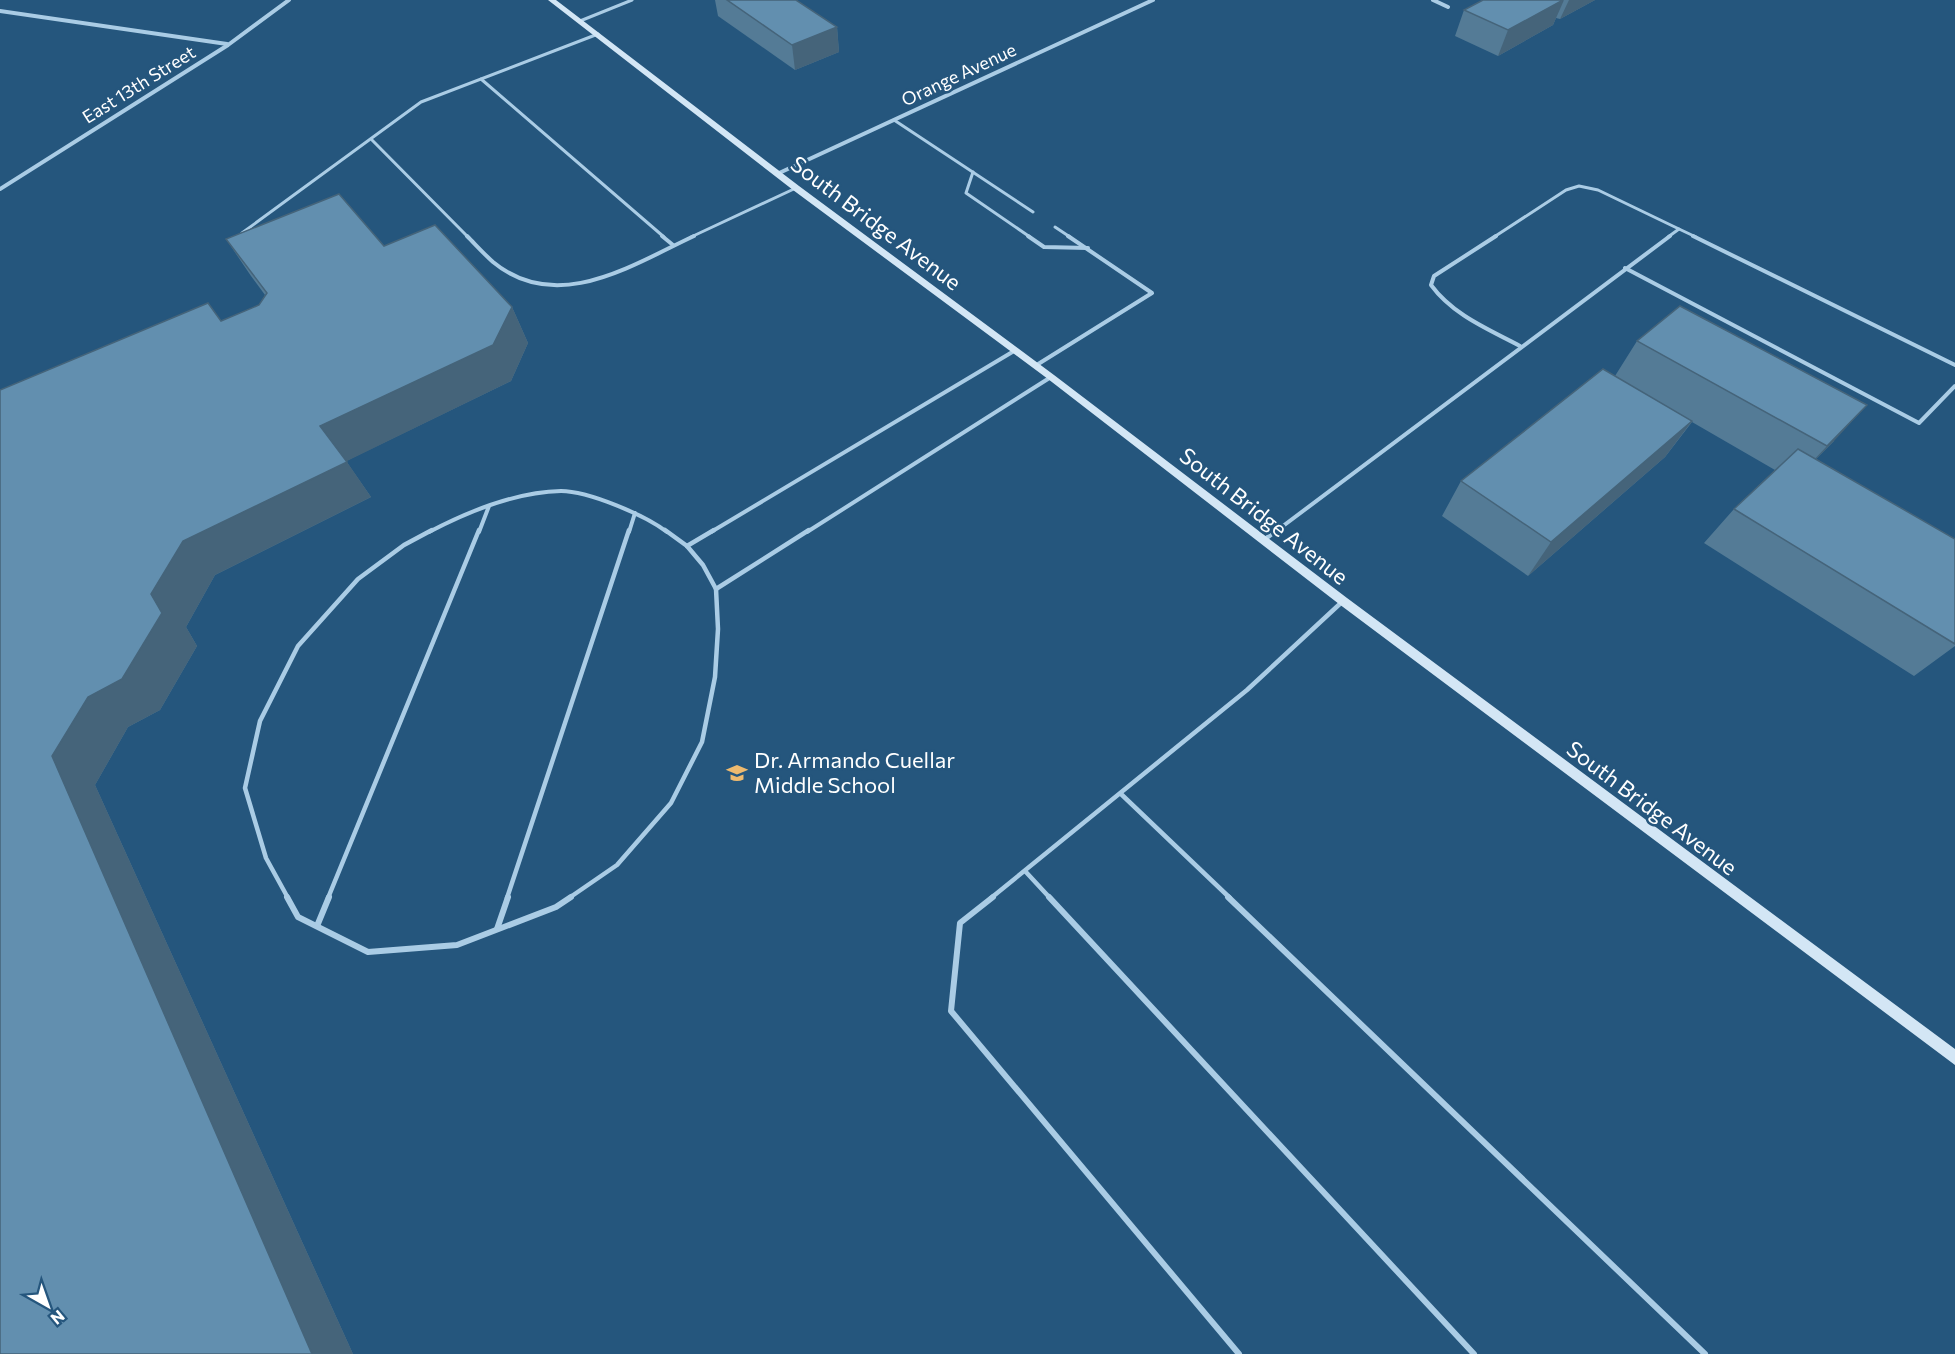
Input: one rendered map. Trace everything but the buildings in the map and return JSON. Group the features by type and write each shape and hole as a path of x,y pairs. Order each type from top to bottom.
{"street":[{"name":"East 13th Street","path":"0,189 228,45 289,0"},
{"name":"South Bridge Avenue","path":"552,0 777,174 1051,377 1343,601 1955,1058"},
{"name":"Orange Avenue","path":"777,174 1153,0"},
{"path":"1433,0 1449,7"},
{"path":"0,10 228,45"}],"lane":[{"path":"580,21 632,0"},
{"path":"234,240 421,102 598,34"},
{"path":"481,79 673,244"},
{"path":"894,120 1033,212"},
{"path":"372,140 493,262 513,276 531,283 558,287 585,284 608,276 796,188"},
{"path":"972,172 966,194 1044,248 1088,249"},
{"path":"1520,346 1437,296 1431,285 1434,276 1566,190 1579,186 1598,190 1955,365"},
{"path":"1035,366 1152,293 1055,227"},
{"path":"1264,540 1679,229"},
{"path":"1626,268 1918,423 1955,386"},
{"path":"687,546 1014,351"},
{"path":"716,589 1051,377"},
{"path":"562,491 615,504 657,524 687,546 703,565 716,589 718,629 713,688 702,742 671,803 617,865 556,907 457,945 368,952 298,917 266,858 245,788 260,721 298,646 358,579 404,545 457,517 509,499 562,491"},
{"path":"317,926 489,506"},
{"path":"497,930 635,513"},
{"path":"1239,1354 951,1011 960,923 1247,690 1343,601"},
{"path":"1121,794 1705,1354"},
{"path":"1025,871 1474,1354"}],"place":[{"name":"Dr. Armando Cuellar Middle School","path":"737,773"}]}
